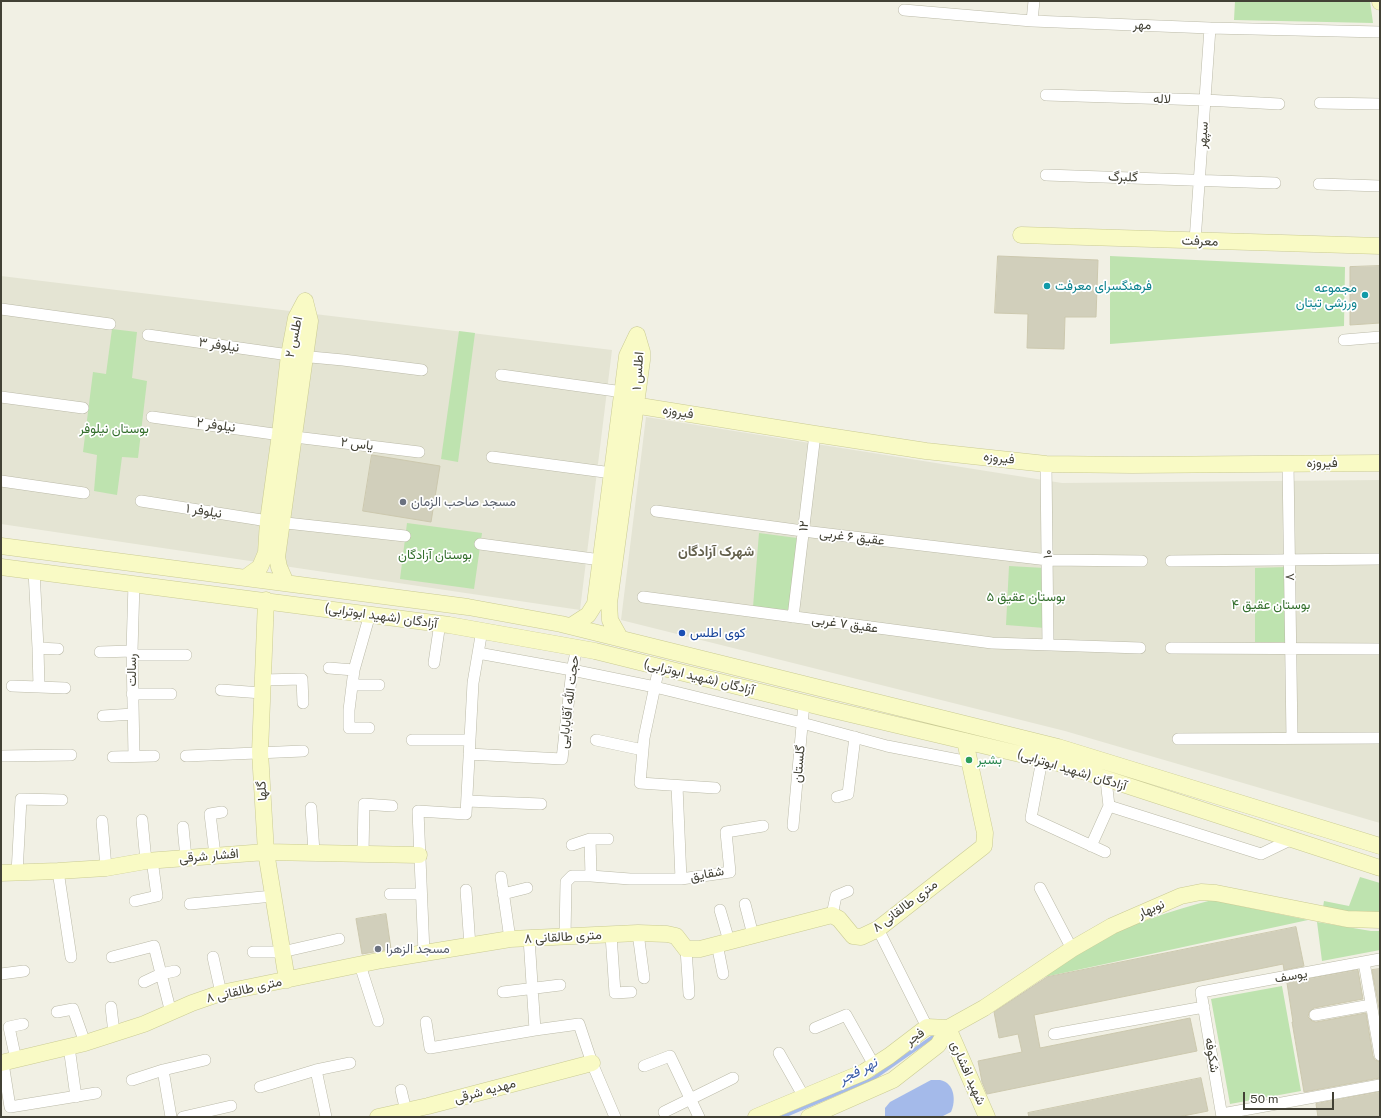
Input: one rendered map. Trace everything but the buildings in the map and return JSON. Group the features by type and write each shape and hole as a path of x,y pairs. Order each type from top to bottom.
{"street":[{"path":"1032,21 1034,1"},
{"name":"مهر","path":"904,10 1032,21 1210,28 1380,32"},
{"name":"سپهر","path":"1195,241 1210,28"},
{"name":"لاله","path":"1046,95 1279,104"},
{"path":"1320,103 1380,104"},
{"name":"گلبرگ","path":"1046,176 1275,183"},
{"path":"1319,184 1380,186"},
{"name":"معرفت","path":"1021,235 1380,246"},
{"name":"اطلس ۲","path":"245,578 260,567 266,553 275,522 288,436 306,357 310,321 305,301 296,318 290,354 288,436"},
{"path":"1,309 110,324"},
{"name":"نیلوفر ۳","path":"148,335 306,357 422,370"},
{"path":"1344,340 1380,337"},
{"path":"501,376 626,400"},
{"path":"1,396 83,408"},
{"name":"فیروزه","path":"626,400 815,434 926,450 1046,464 1162,465 1380,463"},
{"name":"اطلس ۱","path":"571,626 588,615 595,604 612,473 626,400"},
{"name":"اطلس ۱","path":"620,638 610,620 608,603 626,400"},
{"name":"نیلوفر ۲","path":"152,416 288,436"},
{"name":"۱۲","path":"793,617 815,434"},
{"name":"یاس ۲","path":"288,436 419,452"},
{"path":"492,457 612,473"},
{"name":"۸","path":"1288,463 1292,738"},
{"name":"۱۰","path":"1046,464 1048,645"},
{"path":"1,481 84,493"},
{"name":"نیلوفر ۱","path":"141,501 275,522 405,536"},
{"name":"عقیق ۶ غربی","path":"656,511 803,531 1048,560 1142,561"},
{"name":"اطلس ۲","path":"275,522 277,557 279,567 286,583"},
{"path":"480,544 601,560"},
{"name":"آزادگان (شهید ابوترابی)","path":"1,546 451,605 571,626 1058,746 1380,846"},
{"path":"1171,561 1380,559"},
{"name":"آزادگان (شهید ابوترابی)","path":"1,567 445,624 577,648 1058,763 1106,780 1380,867"},
{"path":"34,571 39,687"},
{"name":"رسالت","path":"134,583 132,653 134,756"},
{"name":"عقیق ۷ غربی","path":"643,597 992,643 1140,648"},
{"name":"گلها","path":"266,600 260,752 266,852 287,980"},
{"path":"434,663 451,605"},
{"path":"369,728 349,728 349,710 354,670 370,614"},
{"path":"424,953 418,811 466,814 473,683 482,630"},
{"path":"38,648 58,649"},
{"name":"حجت الله آقابابایی","path":"469,754 562,759 572,670 577,648"},
{"path":"1171,648 1380,649"},
{"path":"100,652 186,655"},
{"path":"478,653 655,687 802,723 887,746 969,762"},
{"path":"659,667 643,750 640,783 715,788"},
{"path":"329,668 354,670"},
{"path":"221,690 263,686 302,679 303,703"},
{"path":"352,685 379,685"},
{"path":"12,686 65,688"},
{"path":"132,694 171,694"},
{"name":"گلستان","path":"793,826 804,703"},
{"path":"103,716 133,714"},
{"path":"837,797 848,794 855,738"},
{"path":"1178,739 1380,738"},
{"path":"412,740 470,740"},
{"path":"596,740 643,750"},
{"name":"۸ متری طالقانی","path":"832,915 839,919 853,936 861,937 878,929 984,846 985,833 964,741"},
{"path":"186,756 303,751"},
{"path":"1,756 71,755"},
{"path":"113,757 154,756"},
{"path":"1042,760 1031,818 1104,852"},
{"path":"1091,846 1109,806 1106,780"},
{"path":"565,937 566,882 572,876 630,879 681,879 677,786"},
{"path":"18,872 21,800 62,800"},
{"path":"467,801 541,804"},
{"path":"363,853 364,804 392,806"},
{"path":"1109,806 1261,854 1292,839"},
{"path":"311,808 314,852"},
{"path":"216,855 210,814 222,812"},
{"path":"135,901 157,896 142,820"},
{"path":"102,821 106,868"},
{"name":"شقایق","path":"681,879 730,872 726,832 764,826"},
{"path":"183,827 186,858"},
{"path":"590,838 591,876"},
{"path":"572,845 590,838 608,839"},
{"name":"افشار شرقی","path":"1,873 106,868 149,861 266,852 419,855"},
{"path":"58,871 71,957"},
{"path":"501,877 510,939"},
{"path":"503,894 527,888"},
{"path":"1040,888 1072,949"},
{"path":"466,890 470,946"},
{"path":"689,994 686,949 700,949 832,915 836,896 848,891"},
{"name":"نوبهار","path":"948,1028 984,1008 1072,949 1112,926 1181,896 1201,892 1216,893 1347,919 1380,920"},
{"path":"390,894 421,894"},
{"path":"190,904 273,896"},
{"path":"745,904 753,935"},
{"path":"720,910 723,943 723,974"},
{"path":"878,929 927,1027"},
{"path":"638,934 644,978"},
{"name":"۸ متری طالقانی","path":"7,1062 85,1043 114,1034 144,1024 221,993 424,953 510,939 638,934 667,934 676,936 686,949"},
{"path":"611,935 615,993 631,992"},
{"path":"253,952 282,952 339,938"},
{"path":"529,938 535,1030"},
{"path":"112,957 154,946 171,1013"},
{"path":"213,957 221,993"},
{"name":"یوسف","path":"1201,992 1380,959"},
{"path":"1364,962 1380,1055"},
{"path":"360,965 378,1021"},
{"path":"1,974 24,971"},
{"path":"144,982 161,974 176,971"},
{"path":"503,992 560,985"},
{"name":"شکوفه","path":"1201,992 1222,1116"},
{"path":"1315,1015 1371,1005"},
{"path":"111,1007 114,1034"},
{"path":"1054,1034 1204,1007"},
{"path":"58,1012 73,1009 85,1043"},
{"path":"814,1028 846,1015 874,1065"},
{"path":"426,1022 430,1048 579,1024 592,1063 615,1117"},
{"path":"23,1024 9,1028 7,1062 10,1107 96,1094"},
{"name":"فجر","path":"756,1117 864,1072 889,1056 927,1027 948,1028 938,1045 893,1080 809,1117"},
{"name":"شهید افشاری","path":"948,1028 987,1117"},
{"path":"68,1047 76,1097"},
{"path":"779,1053 804,1097"},
{"path":"644,1066 670,1056 699,1117"},
{"path":"132,1080 163,1070 205,1060"},
{"path":"260,1087 316,1070 350,1063"},
{"name":"مهدیه شرقی","path":"378,1117 592,1063"},
{"path":"163,1070 171,1117"},
{"path":"316,1070 326,1117"},
{"path":"664,1112 733,1078"},
{"path":"1222,1116 1380,1085"},
{"path":"400,1090 406,1111"},
{"path":"183,1117 231,1106"}],"shaded area":[{"path":"1,276 612,350 580,610 1,524"},
{"path":"646,417 1062,483 1380,480 1380,823 1065,731 621,620"}],"green space":[{"path":"1235,1 1370,1 1373,23 1234,20"},
{"path":"1110,256 1345,267 1344,326 1110,344"},
{"name":"بوستان نیلوفر","path":"112,329 137,332 132,378 147,381 138,458 122,457 117,495 94,491 97,455 83,452 93,372 106,374"},
{"path":"459,331 475,333 458,462 441,459"},
{"name":"بوستان آزادگان","path":"407,523 482,533 474,589 400,579"},
{"path":"759,533 797,538 789,610 753,607"},
{"name":"بوستان عقیق ۵","path":"1009,566 1045,568 1045,628 1006,625"},
{"name":"بوستان عقیق ۴","path":"1287,567 1288,642 1255,642 1255,568"},
{"path":"1360,877 1380,883 1380,915 1350,914 1323,907 1324,901 1349,906"},
{"path":"1212,900 1308,920 1040,978 1092,944 1121,930 1150,919"},
{"path":"1317,922 1371,931 1380,931 1380,950 1322,961"},
{"path":"1282,986 1301,1091 1230,1104 1211,999"}],"water":[{"path":"931,1080 940,1080 949,1085 954,1098 951,1112 941,1117 885,1117 885,1108 890,1102"}],"waterway":[{"name":"نهر فجر","path":"782,1117 874,1078 937,1034"}],"place":[{"name":"فرهنگسرای معرفت","path":"1047,286"},
{"name":"مجموعه ورزشی تیتان","path":"1365,295"},
{"name":"مسجد صاحب الزمان","path":"403,502"},
{"name":"کوی اطلس","path":"682,633"},
{"name":"بشیر","path":"969,760"},
{"name":"مسجد الزهرا","path":"378,949"}],"district":[{"name":"شهرک آزادگان","path":"716,552"}]}
